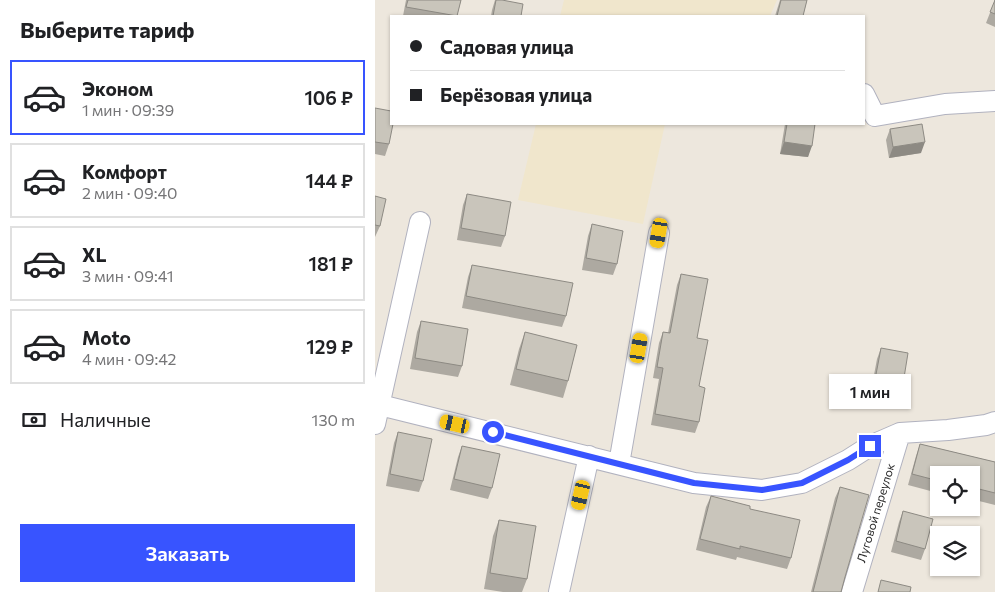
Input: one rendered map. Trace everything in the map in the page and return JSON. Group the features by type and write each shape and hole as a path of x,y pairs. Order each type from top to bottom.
{"street":[{"path":"865,96 875,116 945,104 995,100"},
{"path":"420,222 378,415 589,456 694,483 762,490 802,483 848,460 870,446 900,433 948,430 995,422"},
{"path":"619,464 659,233"},
{"name":"Луговой переулок","path":"852,592 900,433"},
{"path":"559,592 589,456"}],"shaded area":[{"path":"564,0 777,0 770,15 560,15"},
{"path":"536,125 665,125 643,224 518,200"}],"building":[{"path":"408,0 461,0 457,15 406,7"},
{"path":"496,0 523,4 521,15 493,15"},
{"path":"781,0 807,0 803,15 777,15"},
{"path":"995,0 995,14 990,12"},
{"path":"375,108 390,111 390,125 393,125 389,144 375,142"},
{"path":"922,124 925,142 893,147 890,129"},
{"path":"787,125 815,125 812,146 784,142"},
{"path":"467,194 511,202 505,236 461,228"},
{"path":"375,196 386,199 380,226 375,225"},
{"path":"592,224 623,231 617,264 586,258"},
{"path":"472,265 573,283 566,316 466,296"},
{"path":"681,274 708,279 697,338 708,340 699,386 705,388 699,422 655,414 663,368 657,367 663,332 670,333"},
{"path":"421,321 468,329 462,366 415,358"},
{"path":"525,332 577,345 568,381 516,369"},
{"path":"881,348 908,353 902,390 874,385"},
{"path":"398,432 432,439 423,481 390,474"},
{"path":"920,444 995,462 995,493 980,489 980,466 930,466 930,479 912,474"},
{"path":"462,446 500,454 492,488 454,479"},
{"path":"840,487 869,495 841,592 813,592"},
{"path":"711,496 750,506 750,509 800,520 791,558 740,546 740,549 700,539"},
{"path":"903,511 933,519 925,549 896,541"},
{"path":"499,520 536,526 527,579 490,573"},
{"path":"881,580 911,587 910,592 878,592"}],"route":[{"path":"493,432 694,483 762,490 802,483 848,460 870,446"}]}
